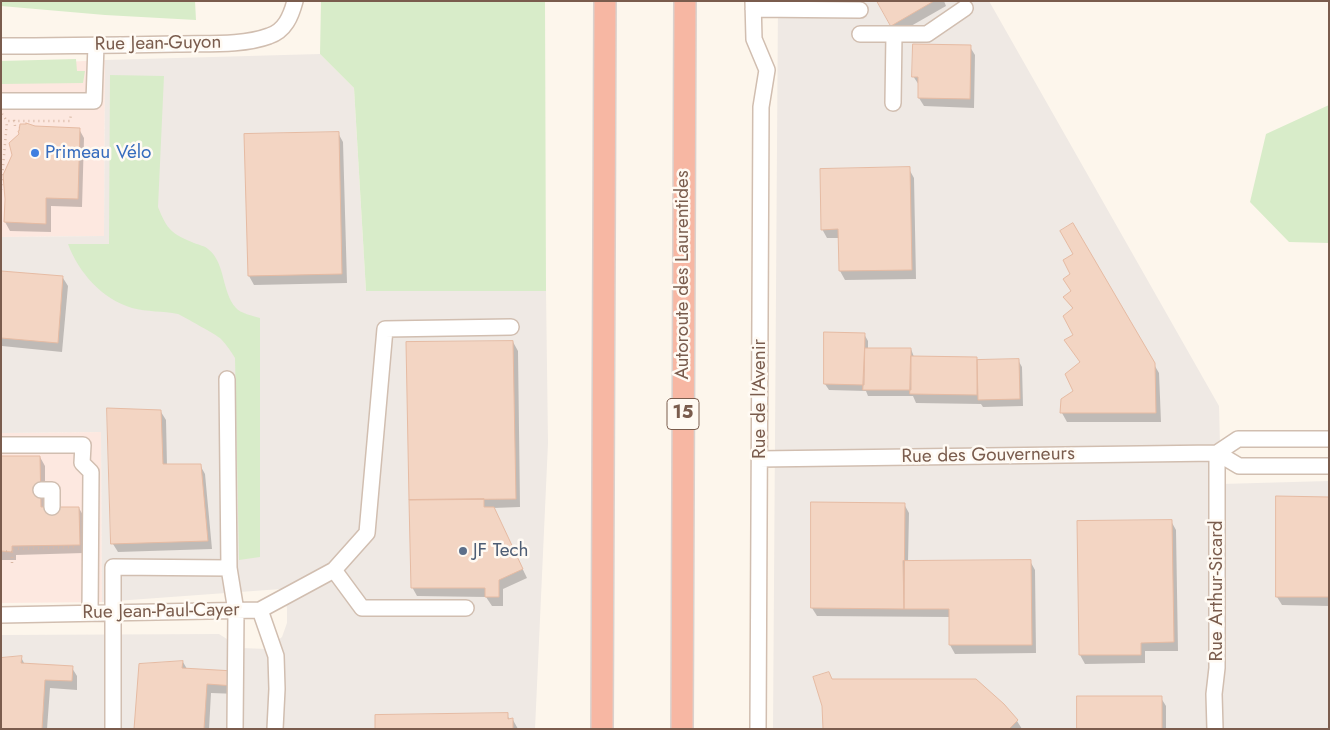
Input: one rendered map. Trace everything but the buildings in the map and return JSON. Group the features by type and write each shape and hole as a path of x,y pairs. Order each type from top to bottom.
{"highway":[{"path":"602,729 605,1"},
{"name":"Autoroute des Laurentides","path":"682,729 685,1"}],"street":[{"name":"Rue Jean-Guyon","path":"1,46 215,43 260,39 275,34 284,26 291,15 295,1"},
{"path":"753,5 860,10"},
{"name":"Rue de l'Avenir","path":"753,5 754,39 767,70 760,107 758,729"},
{"path":"860,34 927,34 965,8"},
{"path":"893,102 894,34"},
{"path":"1,101 94,101 96,45"},
{"path":"260,610 334,570 367,533 385,329 511,327"},
{"path":"227,379 229,568 236,611 236,729"},
{"path":"1329,439 1238,439 1217,453 1239,466 1329,466"},
{"path":"1,445 83,445 82,463 91,472 90,613"},
{"name":"Rue des Gouverneurs","path":"759,459 1217,453"},
{"name":"Rue Arthur-Sicard","path":"1215,729 1214,694 1217,668 1217,453"},
{"path":"41,490 52,490 52,507"},
{"path":"113,729 113,567 229,568"},
{"path":"334,570 362,608 466,608"},
{"name":"Rue Jean-Paul-Cayer","path":"1,615 260,610 276,656 275,729"}],"path":[{"path":"69,127 70,109"},
{"path":"1,113 7,121 1,190"},
{"path":"14,120 14,126"},
{"path":"7,121 70,121"},
{"path":"6,126 19,127"},
{"path":"12,566 12,549 83,547"},
{"path":"1,551 12,552"}],"shaded area":[{"path":"778,1 989,1 1219,406 1221,484 1329,481 1329,729 773,729"},
{"path":"320,54 354,88 366,291 546,291 548,443 535,729 1,729 1,635 219,634 241,648 267,649 282,637 287,623 287,608 281,589 102,602 101,432 1,433 1,237 104,236 105,60"},
{"path":"105,60 104,236 1,237 1,65"},
{"path":"101,432 102,602 1,603 1,433"}],"green space":[{"path":"1,1 195,1 196,20 105,15 1,6"},
{"path":"321,1 545,1 546,291 366,291 354,88 320,54"},
{"path":"76,59 77,71 85,71 83,83 1,84 1,61"},
{"path":"110,75 164,76 158,207 164,221 175,234 205,247 214,255 221,269 228,294 236,308 244,313 260,318 260,557 239,560 235,358 219,337 178,314 132,308 111,298 85,275 68,244 109,244"},
{"path":"1329,105 1329,243 1289,242 1250,202 1266,134"}],"place":[{"name":"Primeau Vélo","path":"35,153"},
{"name":"JF Tech","path":"463,551"}]}
